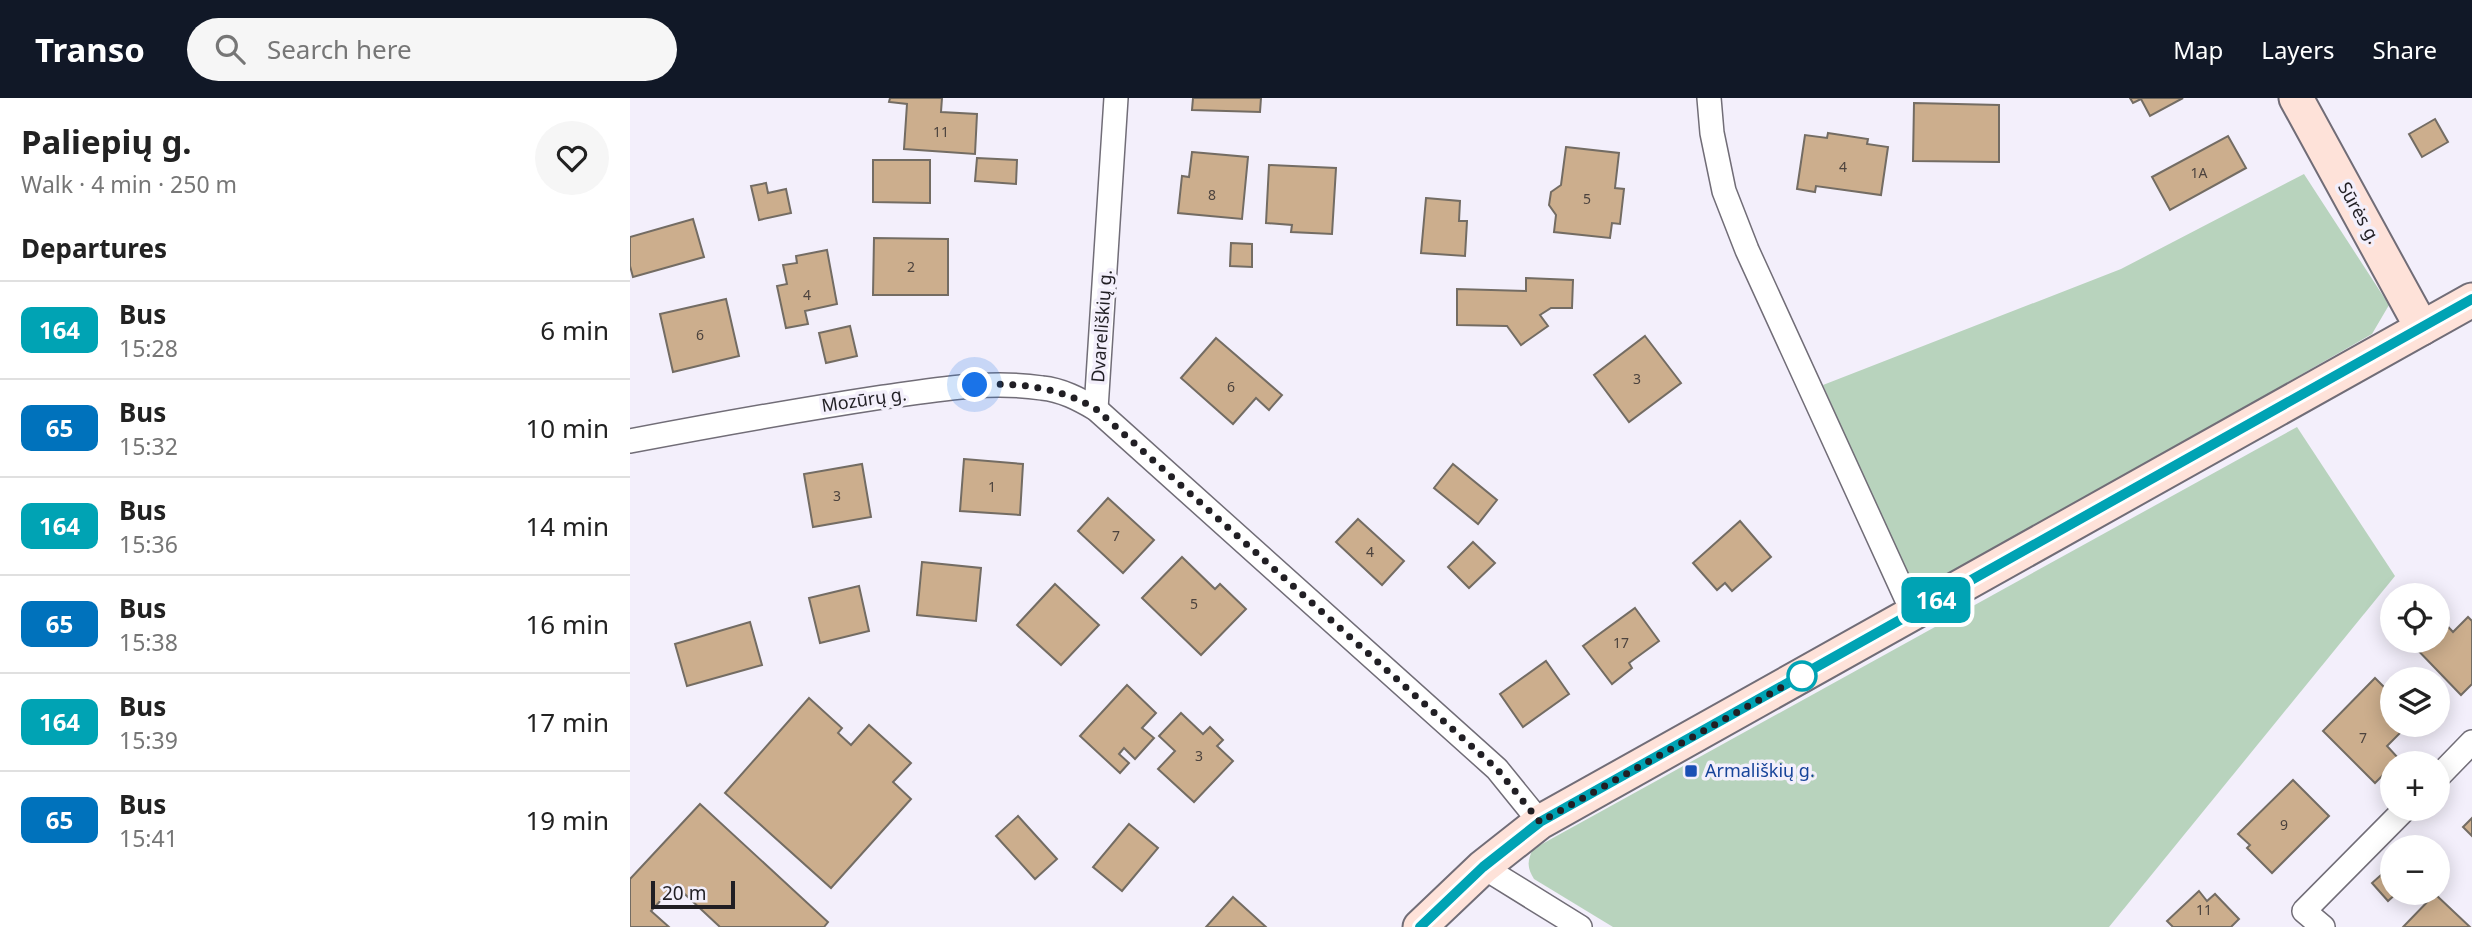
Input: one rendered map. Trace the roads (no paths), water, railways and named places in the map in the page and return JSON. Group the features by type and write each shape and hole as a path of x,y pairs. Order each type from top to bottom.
{"main road":[{"name":"Sūrės g.","path":"2295,98 2422,328"},
{"path":"1420,927 1483,867 1540,822 2472,299"}],"street":[{"name":"Dvareliškių g.","path":"1096,409 1116,98"},
{"path":"1709,98 1712,133 1724,191 1747,250 1913,613"},
{"name":"Mozūrų g.","path":"630,441 801,409 982,385 1044,388 1075,397 1096,409"},
{"path":"1096,409 1497,769 1540,822"},
{"path":"2450,765 2472,742"},
{"path":"2323,927 2304,911 2393,821"},
{"path":"1483,867 1580,927"}],"place":[{"name":"Armališkių g.","path":"1691,771"}]}
